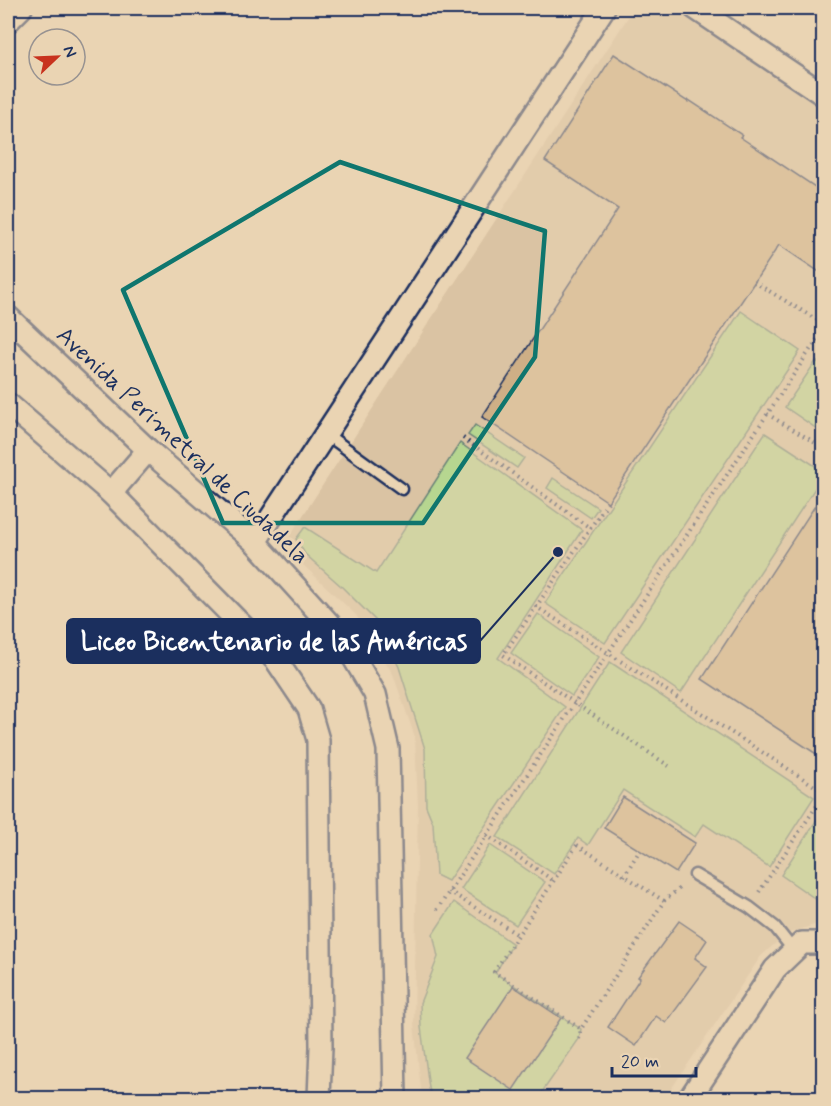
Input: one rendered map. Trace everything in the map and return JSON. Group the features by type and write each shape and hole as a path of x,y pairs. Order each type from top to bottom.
{"street":[{"path":"8,21 21,8"},
{"path":"255,542 604,8"},
{"path":"696,8 824,95"},
{"name":"Avenida Perimetral de Ciudadela","path":"8,317 148,450 255,542 342,638 375,694 388,749 395,1098"},
{"path":"8,404 111,493 276,660 309,709 318,740 321,1035 319,1098"},
{"path":"111,493 148,450"},
{"path":"690,1098 775,969 802,943 824,943"}],"lane":[{"path":"326,434 402,489"},
{"path":"695,876 749,907 775,927 794,951"}],"path":[{"path":"754,282 824,324"},
{"path":"437,910 824,329"},
{"path":"767,414 824,448"},
{"path":"463,438 590,528"},
{"path":"608,502 503,655 669,766"},
{"path":"535,606 824,794 749,907"},
{"path":"486,835 554,881"},
{"path":"579,1039 581,1029 664,902 577,845 494,972 581,1029"},
{"path":"624,876 640,850"},
{"path":"449,891 519,935"}],"highlighted area":[{"path":"340,162 545,231 535,357 423,523 223,523 123,290"}],"shaded area":[{"path":"634,8 674,8 823,109 823,922 786,934 761,956 665,1098 422,1098 414,1024 418,806 415,737 393,674 356,615 299,561 285,543"}],"green space":[{"path":"741,311 800,351 605,643 545,603"},
{"path":"816,361 823,366 823,433 785,407"},
{"path":"475,425 524,458 517,468 468,435"},
{"path":"765,433 823,471 823,476 681,693 621,652"},
{"path":"460,443 582,530 498,658 565,707 448,881 436,875 433,823 426,806 425,749 399,667 377,622 305,554 296,539 305,527 376,573"},
{"path":"553,478 598,508 591,518 547,488"},
{"path":"538,614 599,657 572,696 511,653"},
{"path":"610,662 814,797 769,867 704,824 695,837 623,790 588,845 578,838 554,874 497,837"},
{"path":"823,810 823,904 781,875"},
{"path":"490,845 545,882 516,925 461,889"},
{"path":"454,902 513,944 495,973 581,1029 579,1039 538,1098 432,1098 421,1027 420,1003 438,957 433,934"}],"building":[{"path":"614,54 742,135 740,137 824,193 824,275 779,245 608,502 482,417 618,209 545,161"},
{"path":"824,492 824,759 702,679"},
{"path":"623,797 695,843 676,873 604,828"},
{"path":"679,921 707,940 695,958 707,967 666,1023 656,1016 636,1046 608,1027 640,978 638,977"},
{"path":"513,986 561,1018 513,1090 465,1058"}],"place":[{"name":"Liceo Bicentenario de las Américas","path":"558,552"}]}
